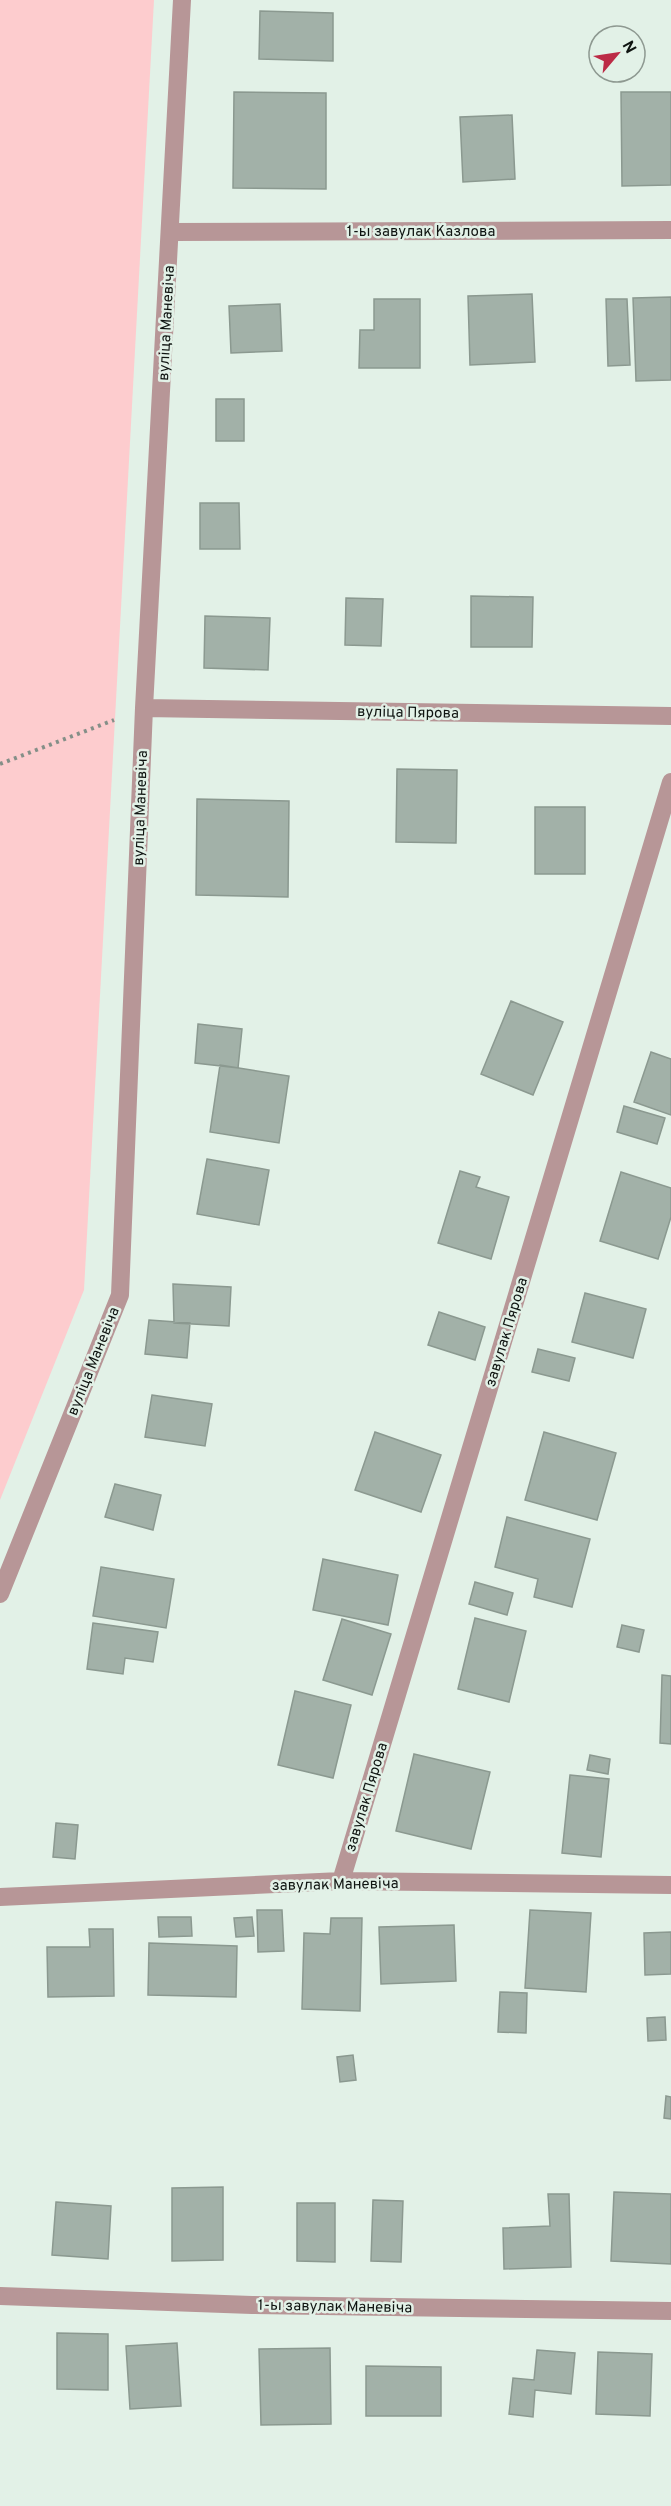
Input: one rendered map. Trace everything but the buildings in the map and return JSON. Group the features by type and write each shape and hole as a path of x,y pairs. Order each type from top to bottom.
{"street":[{"name":"вуліца Маневіча","path":"0,1594 120,1295 144,708 182,0"},
{"name":"1-ы завулак Казлова","path":"171,232 671,230"},
{"name":"вуліца Пярова","path":"144,708 671,716"},
{"name":"завулак Пярова","path":"341,1881 671,782"},
{"name":"завулак Маневіча","path":"0,1897 341,1881 671,1885"},
{"name":"1-ы завулак Маневіча","path":"0,2296 252,2306 671,2311"}],"path":[{"path":"0,764 144,708"}],"shaded area":[{"path":"0,0 154,0 84,1290 0,1500"}]}
